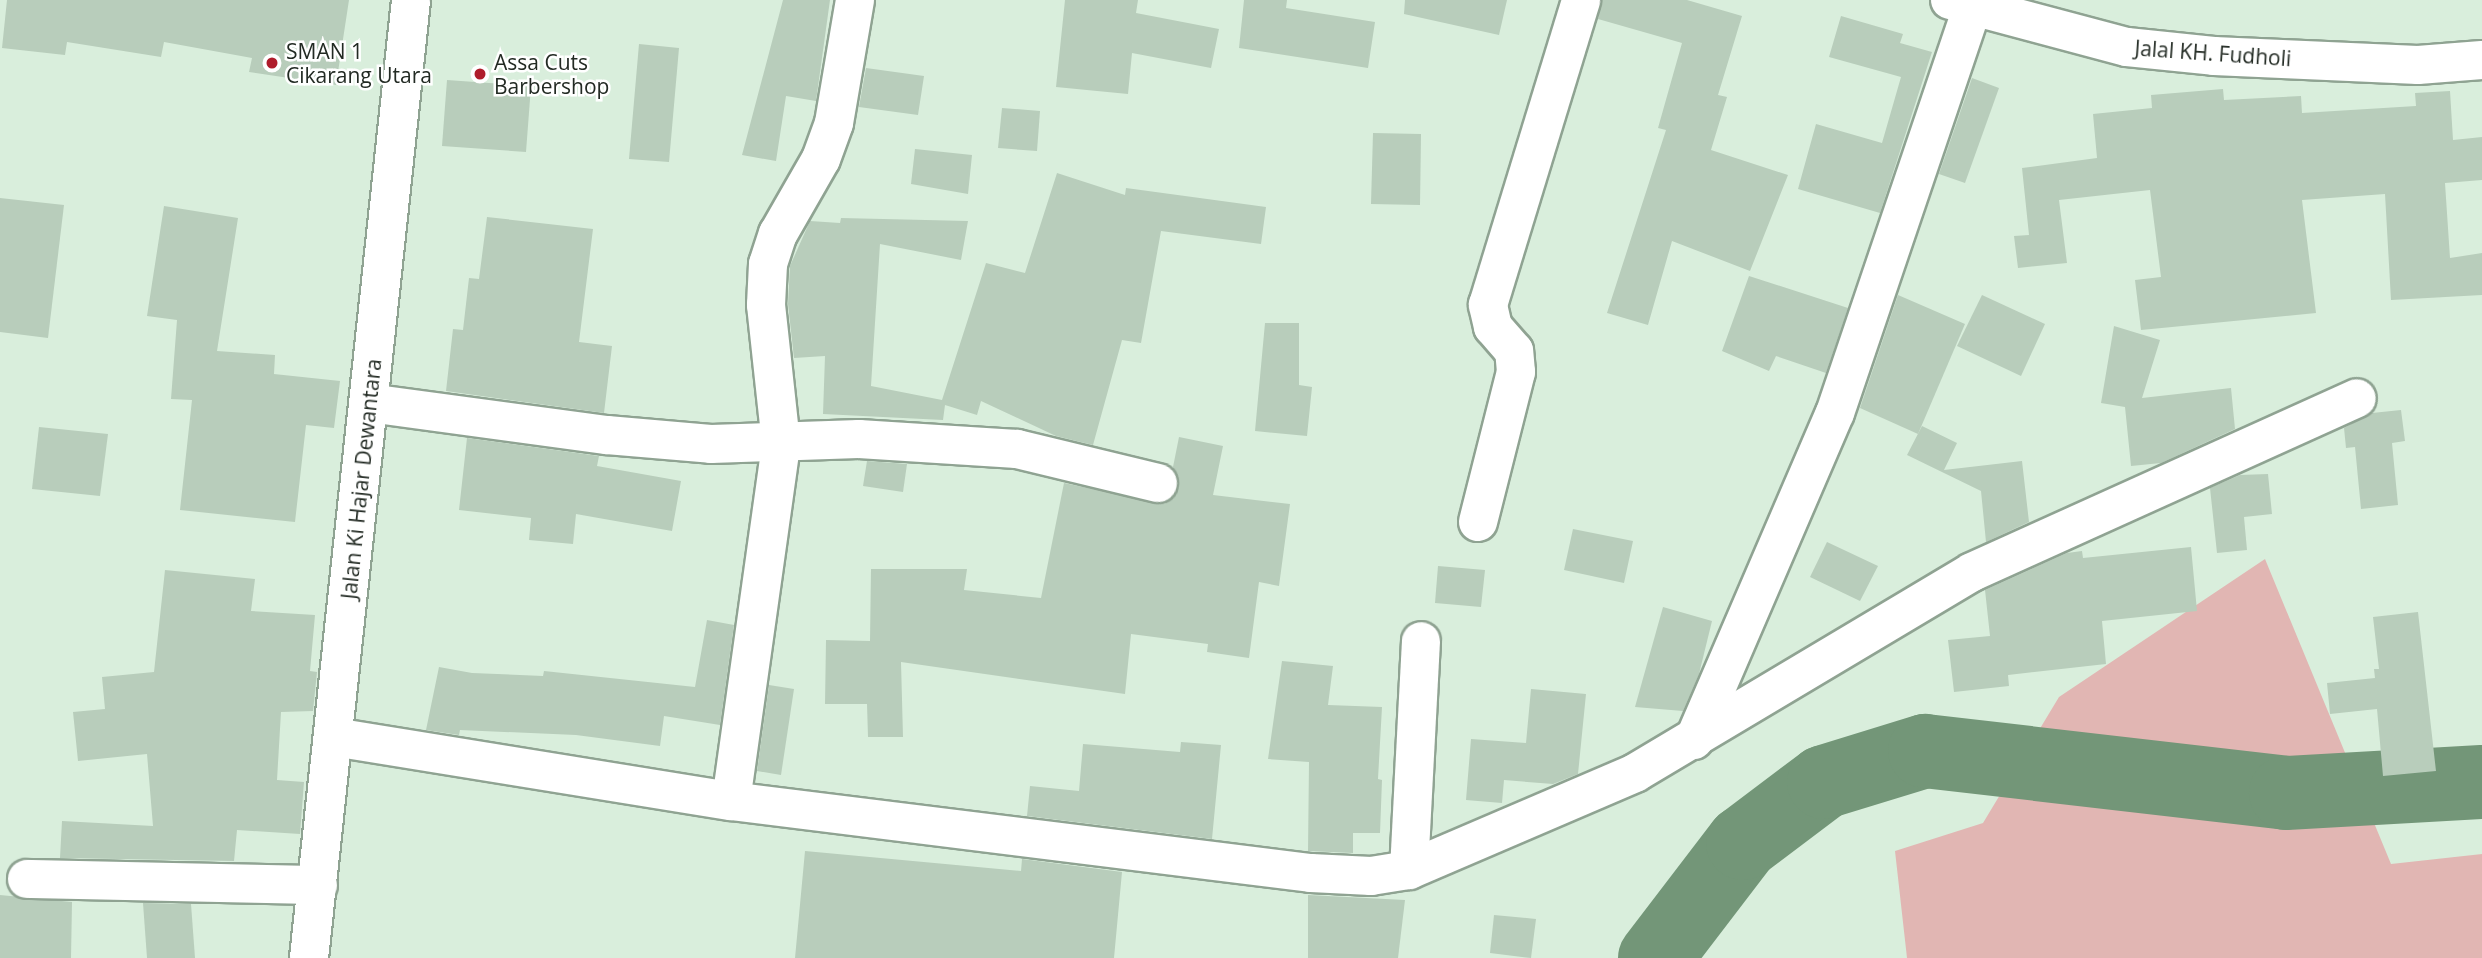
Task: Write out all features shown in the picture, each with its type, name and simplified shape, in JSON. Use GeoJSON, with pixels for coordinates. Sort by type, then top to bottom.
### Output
{"type":"FeatureCollection","features":[{"type":"Feature","properties":{"kind":"street","name":"Jalan Ki Hajar Dewantara"},"geometry":{"type":"LineString","coordinates":[[309,958],[411,0]]}},
{"type":"Feature","properties":{"kind":"street"},"geometry":{"type":"LineString","coordinates":[[731,801],[781,443],[766,305],[768,264],[778,234],[821,159],[834,123],[855,0]]}},
{"type":"Feature","properties":{"kind":"street"},"geometry":{"type":"LineString","coordinates":[[1478,522],[1516,372],[1514,351],[1493,327],[1489,305],[1581,0]]}},
{"type":"Feature","properties":{"kind":"street"},"geometry":{"type":"LineString","coordinates":[[1694,740],[1835,413],[1961,4]]}},
{"type":"Feature","properties":{"kind":"street","name":"Jalal KH. Fudholi"},"geometry":{"type":"LineString","coordinates":[[1961,4],[2127,47],[2214,57],[2418,65],[2482,60]]}},
{"type":"Feature","properties":{"kind":"street"},"geometry":{"type":"LineString","coordinates":[[334,737],[731,801],[1311,873],[1371,876],[1409,870],[1624,778],[1694,740],[1972,572],[2357,398]]}},
{"type":"Feature","properties":{"kind":"street"},"geometry":{"type":"LineString","coordinates":[[369,403],[607,435],[710,444],[859,439],[1017,449],[1158,483]]}},
{"type":"Feature","properties":{"kind":"street"},"geometry":{"type":"LineString","coordinates":[[1409,870],[1421,641]]}},
{"type":"Feature","properties":{"kind":"street"},"geometry":{"type":"LineString","coordinates":[[27,879],[318,885]]}},
{"type":"Feature","properties":{"kind":"shaded area"},"geometry":{"type":"Polygon","coordinates":[[[2265,559],[2391,864],[2482,854],[2482,958],[1907,958],[1895,851],[1983,823],[2059,697],[2265,559]]]}},
{"type":"Feature","properties":{"kind":"building","name":"SMAN 1 Cikarang Utara"},"geometry":{"type":"Polygon","coordinates":[[[7,0],[349,0],[336,85],[249,72],[252,58],[164,42],[161,57],[67,42],[65,55],[2,48],[7,0]]]}},
{"type":"Feature","properties":{"kind":"building"},"geometry":{"type":"Polygon","coordinates":[[[783,0],[830,0],[816,101],[786,96],[776,161],[742,155],[783,0]]]}},
{"type":"Feature","properties":{"kind":"building"},"geometry":{"type":"Polygon","coordinates":[[[1065,0],[1138,0],[1136,13],[1219,29],[1211,68],[1132,53],[1128,94],[1056,87],[1065,0]]]}},
{"type":"Feature","properties":{"kind":"building"},"geometry":{"type":"Polygon","coordinates":[[[1244,0],[1287,0],[1286,8],[1375,22],[1368,68],[1239,48],[1244,0]]]}},
{"type":"Feature","properties":{"kind":"building"},"geometry":{"type":"Polygon","coordinates":[[[1405,0],[1507,0],[1499,35],[1404,14],[1405,0]]]}},
{"type":"Feature","properties":{"kind":"building"},"geometry":{"type":"Polygon","coordinates":[[[1602,0],[1687,0],[1742,16],[1718,95],[1727,97],[1711,150],[1788,175],[1750,271],[1672,241],[1648,325],[1607,313],[1666,130],[1658,128],[1682,43],[1598,19],[1602,0]]]}},
{"type":"Feature","properties":{"kind":"building"},"geometry":{"type":"Polygon","coordinates":[[[1841,16],[1903,34],[1900,43],[1932,52],[1880,213],[1798,189],[1816,124],[1882,143],[1901,77],[1829,57],[1841,16]]]}},
{"type":"Feature","properties":{"kind":"building"},"geometry":{"type":"Polygon","coordinates":[[[639,44],[679,48],[669,162],[629,159],[639,44]]]}},
{"type":"Feature","properties":{"kind":"building"},"geometry":{"type":"Polygon","coordinates":[[[866,68],[924,76],[918,115],[859,107],[866,68]]]}},
{"type":"Feature","properties":{"kind":"building"},"geometry":{"type":"Polygon","coordinates":[[[1972,78],[1999,88],[1965,183],[1939,174],[1972,78]]]}},
{"type":"Feature","properties":{"kind":"building"},"geometry":{"type":"Polygon","coordinates":[[[447,80],[531,86],[526,152],[442,146],[447,80]]]}},
{"type":"Feature","properties":{"kind":"building"},"geometry":{"type":"Polygon","coordinates":[[[2223,89],[2224,100],[2301,96],[2302,113],[2416,106],[2415,93],[2450,91],[2453,140],[2482,137],[2482,180],[2445,183],[2450,258],[2482,253],[2482,295],[2391,300],[2385,194],[2302,200],[2316,313],[2141,330],[2135,280],[2161,277],[2150,190],[2059,200],[2067,263],[2018,268],[2014,236],[2029,235],[2022,168],[2097,158],[2093,114],[2152,108],[2151,95],[2223,89]]]}},
{"type":"Feature","properties":{"kind":"building"},"geometry":{"type":"Polygon","coordinates":[[[1002,108],[1040,111],[1037,151],[998,148],[1002,108]]]}},
{"type":"Feature","properties":{"kind":"building"},"geometry":{"type":"Polygon","coordinates":[[[1373,133],[1421,134],[1420,205],[1371,204],[1373,133]]]}},
{"type":"Feature","properties":{"kind":"building"},"geometry":{"type":"Polygon","coordinates":[[[915,149],[972,155],[968,194],[911,184],[915,149]]]}},
{"type":"Feature","properties":{"kind":"building"},"geometry":{"type":"Polygon","coordinates":[[[1057,173],[1125,195],[1126,188],[1266,207],[1261,244],[1161,231],[1141,343],[1122,340],[1093,445],[1056,436],[981,401],[977,415],[945,405],[943,420],[823,414],[825,356],[794,358],[788,304],[790,266],[810,221],[840,223],[841,218],[968,221],[961,260],[880,244],[871,386],[942,400],[986,263],[1025,273],[1057,173]]]}},
{"type":"Feature","properties":{"kind":"building"},"geometry":{"type":"Polygon","coordinates":[[[0,198],[64,205],[48,338],[0,332],[0,198]]]}},
{"type":"Feature","properties":{"kind":"building"},"geometry":{"type":"Polygon","coordinates":[[[164,206],[238,218],[217,351],[275,355],[274,374],[340,381],[334,428],[306,425],[295,522],[180,510],[192,400],[171,399],[177,320],[147,316],[164,206]]]}},
{"type":"Feature","properties":{"kind":"building"},"geometry":{"type":"Polygon","coordinates":[[[487,217],[593,229],[579,342],[612,346],[604,413],[446,391],[453,329],[463,330],[469,278],[479,279],[487,217]]]}},
{"type":"Feature","properties":{"kind":"building"},"geometry":{"type":"Polygon","coordinates":[[[1749,276],[1848,308],[1826,373],[1776,356],[1769,371],[1722,351],[1749,276]]]}},
{"type":"Feature","properties":{"kind":"building"},"geometry":{"type":"Polygon","coordinates":[[[1898,295],[1965,324],[1918,434],[1860,408],[1898,295]]]}},
{"type":"Feature","properties":{"kind":"building"},"geometry":{"type":"Polygon","coordinates":[[[1982,295],[2045,324],[2021,376],[1957,346],[1982,295]]]}},
{"type":"Feature","properties":{"kind":"building"},"geometry":{"type":"Polygon","coordinates":[[[1265,323],[1299,323],[1299,385],[1312,387],[1307,436],[1255,431],[1265,323]]]}},
{"type":"Feature","properties":{"kind":"building"},"geometry":{"type":"Polygon","coordinates":[[[2114,326],[2160,340],[2142,398],[2231,388],[2235,429],[2161,463],[2131,466],[2125,407],[2101,403],[2114,326]]]}},
{"type":"Feature","properties":{"kind":"building"},"geometry":{"type":"Polygon","coordinates":[[[2401,410],[2405,441],[2392,443],[2398,505],[2361,509],[2355,447],[2346,448],[2344,428],[2372,413],[2401,410]]]}},
{"type":"Feature","properties":{"kind":"building"},"geometry":{"type":"Polygon","coordinates":[[[1922,426],[1957,443],[1944,470],[2022,461],[2029,522],[1986,542],[1981,491],[1907,455],[1922,426]]]}},
{"type":"Feature","properties":{"kind":"building"},"geometry":{"type":"Polygon","coordinates":[[[39,427],[108,434],[100,496],[32,489],[39,427]]]}},
{"type":"Feature","properties":{"kind":"building"},"geometry":{"type":"Polygon","coordinates":[[[1179,437],[1223,446],[1213,495],[1290,504],[1279,586],[1259,582],[1249,658],[1207,652],[1208,644],[1131,634],[1125,694],[901,662],[903,737],[868,737],[867,704],[825,704],[826,640],[870,641],[871,569],[967,569],[964,590],[1041,598],[1064,483],[1165,504],[1179,487],[1173,467],[1179,437]]]}},
{"type":"Feature","properties":{"kind":"building"},"geometry":{"type":"Polygon","coordinates":[[[467,438],[599,456],[597,466],[681,481],[672,531],[576,514],[573,544],[529,540],[531,518],[459,510],[467,438]]]}},
{"type":"Feature","properties":{"kind":"building"},"geometry":{"type":"Polygon","coordinates":[[[867,461],[907,464],[903,492],[863,486],[867,461]]]}},
{"type":"Feature","properties":{"kind":"building"},"geometry":{"type":"Polygon","coordinates":[[[2268,474],[2272,514],[2244,517],[2247,550],[2217,553],[2210,488],[2240,475],[2268,474]]]}},
{"type":"Feature","properties":{"kind":"building"},"geometry":{"type":"Polygon","coordinates":[[[1573,529],[1633,541],[1624,583],[1564,570],[1573,529]]]}},
{"type":"Feature","properties":{"kind":"building"},"geometry":{"type":"Polygon","coordinates":[[[1827,542],[1878,566],[1860,601],[1810,577],[1827,542]]]}},
{"type":"Feature","properties":{"kind":"building"},"geometry":{"type":"Polygon","coordinates":[[[2191,547],[2197,611],[2102,621],[2106,664],[2008,675],[2009,686],[1954,692],[1948,640],[1990,636],[1985,590],[2067,553],[2082,551],[2083,558],[2191,547]]]}},
{"type":"Feature","properties":{"kind":"building"},"geometry":{"type":"Polygon","coordinates":[[[1438,566],[1485,570],[1481,607],[1435,603],[1438,566]]]}},
{"type":"Feature","properties":{"kind":"building"},"geometry":{"type":"Polygon","coordinates":[[[165,570],[255,579],[251,611],[315,615],[310,671],[317,672],[313,711],[281,712],[277,780],[304,782],[300,834],[237,830],[234,861],[60,858],[62,821],[153,826],[147,754],[78,761],[73,712],[105,709],[102,677],[154,672],[165,570]]]}},
{"type":"Feature","properties":{"kind":"building"},"geometry":{"type":"Polygon","coordinates":[[[1663,607],[1712,621],[1699,674],[1683,711],[1635,707],[1663,607]]]}},
{"type":"Feature","properties":{"kind":"building"},"geometry":{"type":"Polygon","coordinates":[[[2418,612],[2436,771],[2383,776],[2377,709],[2330,714],[2327,683],[2375,678],[2374,669],[2379,669],[2373,617],[2418,612]]]}},
{"type":"Feature","properties":{"kind":"building"},"geometry":{"type":"Polygon","coordinates":[[[707,620],[734,625],[720,725],[664,716],[660,746],[576,735],[460,730],[459,735],[426,730],[439,667],[472,673],[543,676],[544,671],[695,687],[707,620]]]}},
{"type":"Feature","properties":{"kind":"building"},"geometry":{"type":"Polygon","coordinates":[[[1282,661],[1333,666],[1328,705],[1382,707],[1378,779],[1382,780],[1380,833],[1353,833],[1353,853],[1308,851],[1309,762],[1268,759],[1282,661]]]}},
{"type":"Feature","properties":{"kind":"building"},"geometry":{"type":"Polygon","coordinates":[[[769,685],[794,689],[781,775],[757,771],[769,685]]]}},
{"type":"Feature","properties":{"kind":"building"},"geometry":{"type":"Polygon","coordinates":[[[1531,689],[1586,694],[1578,774],[1553,784],[1504,780],[1502,803],[1466,800],[1471,739],[1526,743],[1531,689]]]}},
{"type":"Feature","properties":{"kind":"building"},"geometry":{"type":"Polygon","coordinates":[[[1181,742],[1221,745],[1212,839],[1027,816],[1030,786],[1079,791],[1083,744],[1180,752],[1181,742]]]}},
{"type":"Feature","properties":{"kind":"building"},"geometry":{"type":"Polygon","coordinates":[[[805,851],[1021,871],[1022,859],[1122,872],[1114,958],[795,958],[805,851]]]}},
{"type":"Feature","properties":{"kind":"building"},"geometry":{"type":"Polygon","coordinates":[[[0,895],[72,902],[71,958],[0,958],[0,895]]]}},
{"type":"Feature","properties":{"kind":"building"},"geometry":{"type":"Polygon","coordinates":[[[1308,895],[1405,900],[1398,958],[1308,958],[1308,895]]]}},
{"type":"Feature","properties":{"kind":"building"},"geometry":{"type":"Polygon","coordinates":[[[143,903],[191,904],[195,958],[147,958],[143,903]]]}},
{"type":"Feature","properties":{"kind":"building"},"geometry":{"type":"Polygon","coordinates":[[[1494,915],[1536,919],[1531,958],[1490,953],[1494,915]]]}},
{"type":"Feature","properties":{"kind":"waterway"},"geometry":{"type":"LineString","coordinates":[[1655,958],[1743,843],[1824,782],[1925,751],[2286,793],[2482,782]]}},
{"type":"Feature","properties":{"kind":"place","name":"SMAN 1 Cikarang Utara"},"geometry":{"type":"Point","coordinates":[272,63]}},
{"type":"Feature","properties":{"kind":"place","name":"Assa Cuts Barbershop"},"geometry":{"type":"Point","coordinates":[480,74]}}]}
